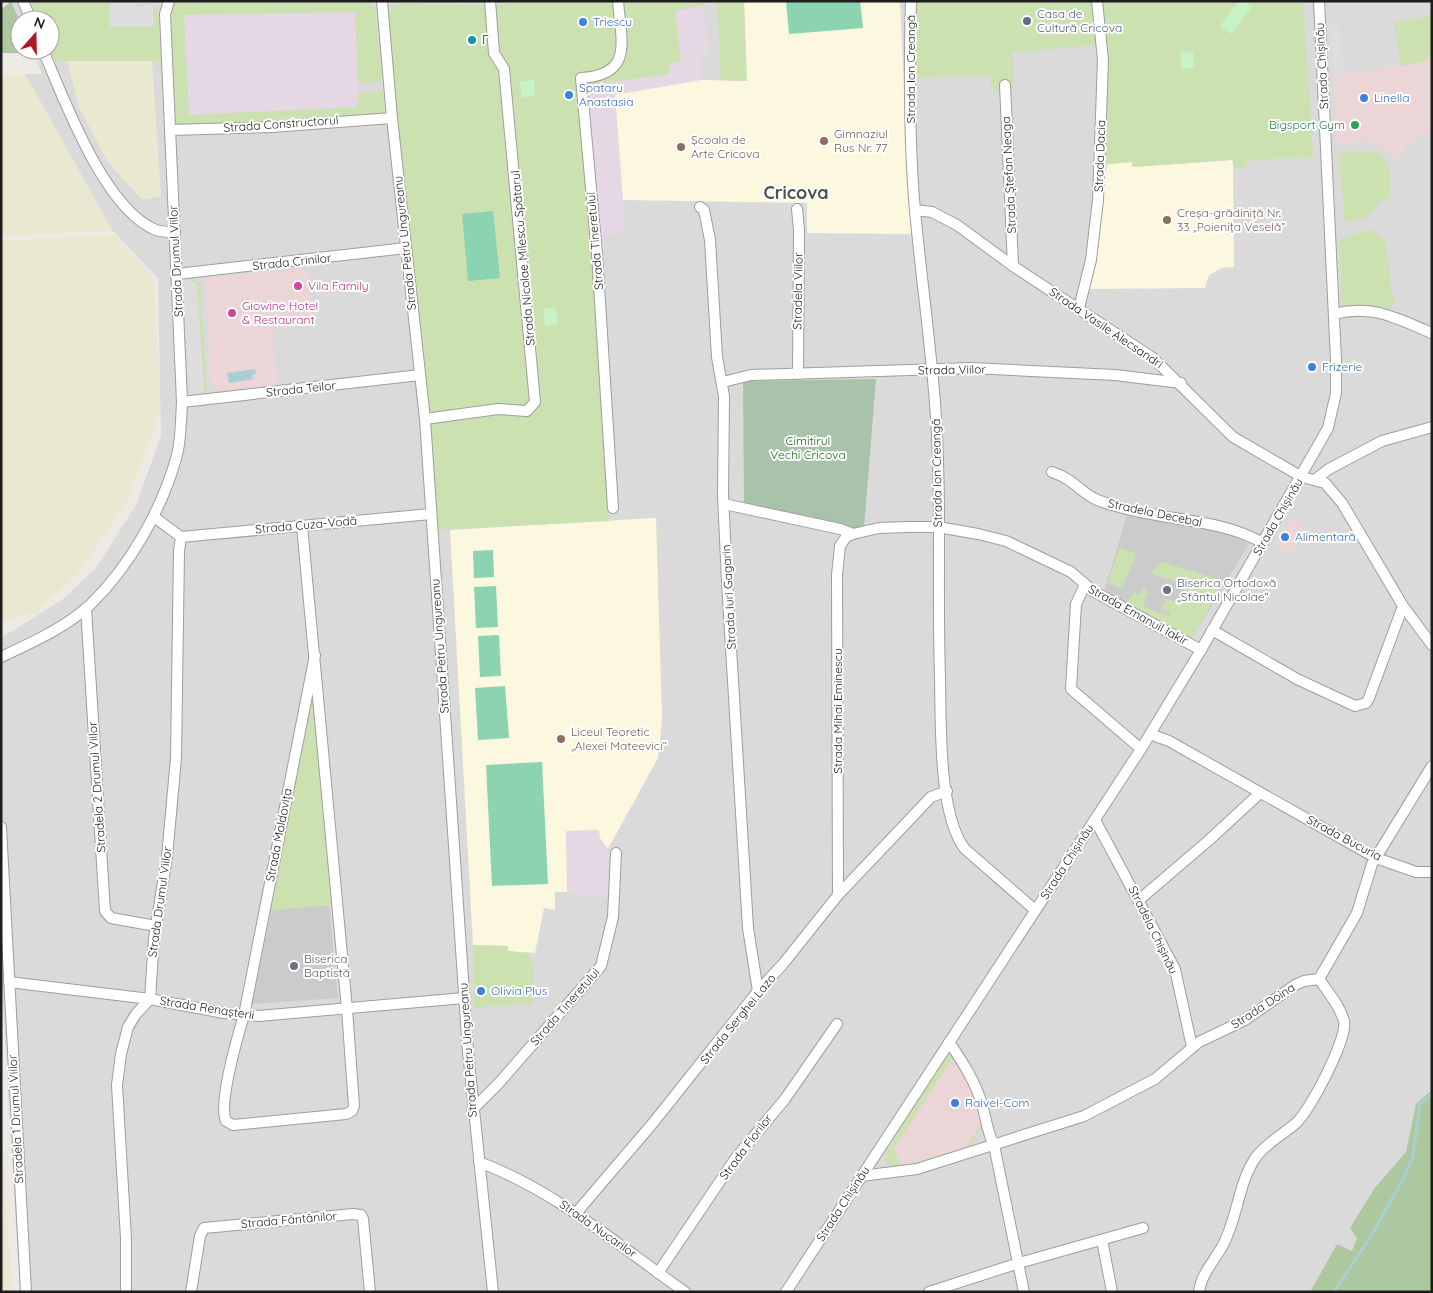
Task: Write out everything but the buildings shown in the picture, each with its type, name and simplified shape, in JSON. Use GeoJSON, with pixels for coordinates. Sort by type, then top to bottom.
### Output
{"type":"FeatureCollection","features":[{"type":"Feature","properties":{"kind":"street","name":"Strada Drumul Viilor"},"geometry":{"type":"LineString","coordinates":[[1,658],[50,633],[86,608],[132,554],[154,516],[177,454],[182,402],[165,14],[169,1]]}},
{"type":"Feature","properties":{"kind":"street","name":"Strada Petru Ungureanu"},"geometry":{"type":"LineString","coordinates":[[382,1],[392,118],[425,419],[472,1110],[493,1292]]}},
{"type":"Feature","properties":{"kind":"street","name":"Strada Nicolae Milescu Spătarul"},"geometry":{"type":"LineString","coordinates":[[425,419],[498,409],[527,411],[535,402],[504,68],[494,53],[490,1]]}},
{"type":"Feature","properties":{"kind":"street","name":"Strada Tineretului"},"geometry":{"type":"LineString","coordinates":[[613,508],[600,293],[581,78],[597,77],[609,73],[615,67],[620,57],[622,42],[618,1]]}},
{"type":"Feature","properties":{"kind":"street","name":"Strada Ion Creangă"},"geometry":{"type":"LineString","coordinates":[[911,1],[910,114],[915,210],[932,370],[937,438],[942,736],[949,812],[957,839],[965,849],[1035,910]]}},
{"type":"Feature","properties":{"kind":"street","name":"Strada Dacia"},"geometry":{"type":"LineString","coordinates":[[1079,308],[1091,260],[1098,200],[1103,60],[1097,1]]}},
{"type":"Feature","properties":{"kind":"street","name":"Strada Chișinău"},"geometry":{"type":"LineString","coordinates":[[786,1292],[1141,749],[1302,477],[1328,428],[1336,393],[1319,1]]}},
{"type":"Feature","properties":{"kind":"street"},"geometry":{"type":"LineString","coordinates":[[47,60],[82,140],[114,192],[133,215],[156,230],[175,232]]}},
{"type":"Feature","properties":{"kind":"street","name":"Strada Ștefan Neaga"},"geometry":{"type":"LineString","coordinates":[[1005,85],[1013,266]]}},
{"type":"Feature","properties":{"kind":"street","name":"Strada Constructorul"},"geometry":{"type":"LineString","coordinates":[[170,130],[272,127],[392,118]]}},
{"type":"Feature","properties":{"kind":"street","name":"Strada Iuri Gagarin"},"geometry":{"type":"LineString","coordinates":[[700,207],[704,210],[710,240],[716,356],[723,382],[724,504],[748,928],[758,991]]}},
{"type":"Feature","properties":{"kind":"street","name":"Stradela Viilor"},"geometry":{"type":"LineString","coordinates":[[797,209],[799,230],[798,374]]}},
{"type":"Feature","properties":{"kind":"street","name":"Strada Vasile Alecsandri"},"geometry":{"type":"LineString","coordinates":[[915,210],[932,212],[956,225],[1013,266],[1152,358],[1181,383],[1233,438],[1302,477],[1316,479]]}},
{"type":"Feature","properties":{"kind":"street","name":"Strada Crinilor"},"geometry":{"type":"LineString","coordinates":[[177,274],[406,248]]}},
{"type":"Feature","properties":{"kind":"street"},"geometry":{"type":"LineString","coordinates":[[1334,314],[1365,311],[1390,314],[1432,333]]}},
{"type":"Feature","properties":{"kind":"street","name":"Strada Viilor"},"geometry":{"type":"LineString","coordinates":[[723,382],[752,375],[972,368],[1115,375],[1181,383]]}},
{"type":"Feature","properties":{"kind":"street","name":"Strada Teilor"},"geometry":{"type":"LineString","coordinates":[[182,402],[420,375]]}},
{"type":"Feature","properties":{"kind":"street"},"geometry":{"type":"LineString","coordinates":[[1432,427],[1382,441],[1329,469],[1316,479],[1332,490],[1342,503],[1403,606],[1432,645]]}},
{"type":"Feature","properties":{"kind":"street","name":"Stradela Decebal"},"geometry":{"type":"LineString","coordinates":[[1052,472],[1072,481],[1102,502],[1121,508],[1225,527],[1263,543]]}},
{"type":"Feature","properties":{"kind":"street"},"geometry":{"type":"LineString","coordinates":[[724,504],[840,529],[853,534]]}},
{"type":"Feature","properties":{"kind":"street","name":"Strada Cuza-Vodă"},"geometry":{"type":"LineString","coordinates":[[181,537],[431,514]]}},
{"type":"Feature","properties":{"kind":"street"},"geometry":{"type":"LineString","coordinates":[[154,516],[181,537]]}},
{"type":"Feature","properties":{"kind":"street","name":"Strada Moldovița"},"geometry":{"type":"LineString","coordinates":[[302,526],[348,1009],[354,1102],[352,1112],[346,1114],[233,1124],[225,1118],[226,1096],[244,1015],[314,655]]}},
{"type":"Feature","properties":{"kind":"street","name":"Strada Emanuil Iakir"},"geometry":{"type":"LineString","coordinates":[[853,534],[879,528],[938,527],[1006,541],[1071,572],[1085,585],[1201,650]]}},
{"type":"Feature","properties":{"kind":"street","name":"Strada Mihai Eminescu"},"geometry":{"type":"LineString","coordinates":[[838,895],[838,575],[840,546],[846,537],[853,534]]}},
{"type":"Feature","properties":{"kind":"street","name":"Strada Drumul Viilor"},"geometry":{"type":"LineString","coordinates":[[150,999],[156,926],[167,857],[176,758],[179,551],[181,537]]}},
{"type":"Feature","properties":{"kind":"street"},"geometry":{"type":"LineString","coordinates":[[1085,585],[1076,604],[1071,689],[1141,749]]}},
{"type":"Feature","properties":{"kind":"street"},"geometry":{"type":"LineString","coordinates":[[1212,630],[1297,679],[1349,705],[1360,706],[1369,698],[1403,606]]}},
{"type":"Feature","properties":{"kind":"street","name":"Stradela 2 Drumul Viilor"},"geometry":{"type":"LineString","coordinates":[[86,608],[105,910],[111,918],[156,926]]}},
{"type":"Feature","properties":{"kind":"street","name":"Strada Bucuria"},"geometry":{"type":"LineString","coordinates":[[1150,734],[1169,741],[1376,858],[1416,872],[1432,872]]}},
{"type":"Feature","properties":{"kind":"street"},"geometry":{"type":"LineString","coordinates":[[1199,1292],[1202,1278],[1224,1245],[1251,1165],[1261,1151],[1275,1137],[1302,1116],[1321,1085],[1340,1042],[1344,1023],[1334,999],[1319,979],[1357,912],[1376,858],[1432,766]]}},
{"type":"Feature","properties":{"kind":"street","name":"Strada Serghei Lazo"},"geometry":{"type":"LineString","coordinates":[[577,1212],[653,1123],[758,991],[783,964],[838,895],[931,797],[947,791]]}},
{"type":"Feature","properties":{"kind":"street"},"geometry":{"type":"LineString","coordinates":[[1139,900],[1208,841],[1260,793]]}},
{"type":"Feature","properties":{"kind":"street","name":"Stradela Chişinău"},"geometry":{"type":"LineString","coordinates":[[1095,820],[1175,969],[1192,1047]]}},
{"type":"Feature","properties":{"kind":"street","name":"Stradela 1 Drumul Viilor"},"geometry":{"type":"LineString","coordinates":[[1,827],[26,1292]]}},
{"type":"Feature","properties":{"kind":"street","name":"Strada Tineretului"},"geometry":{"type":"LineString","coordinates":[[472,1110],[499,1083],[601,966],[613,917],[616,853]]}},
{"type":"Feature","properties":{"kind":"street","name":"Strada Doina"},"geometry":{"type":"LineString","coordinates":[[861,1176],[917,1169],[1084,1116],[1155,1080],[1192,1047],[1244,1020],[1294,985],[1304,981],[1319,979]]}},
{"type":"Feature","properties":{"kind":"street","name":"Strada Renașterii"},"geometry":{"type":"LineString","coordinates":[[9,982],[150,999],[259,1016],[464,998]]}},
{"type":"Feature","properties":{"kind":"street"},"geometry":{"type":"LineString","coordinates":[[126,1292],[126,1240],[118,1076],[128,1027],[136,1014],[150,999]]}},
{"type":"Feature","properties":{"kind":"street","name":"Strada Florilor"},"geometry":{"type":"LineString","coordinates":[[658,1273],[735,1159],[785,1099],[837,1024]]}},
{"type":"Feature","properties":{"kind":"street"},"geometry":{"type":"LineString","coordinates":[[949,1042],[966,1067],[982,1103],[987,1129],[994,1145],[1024,1292]]}},
{"type":"Feature","properties":{"kind":"street","name":"Strada Nucarilor"},"geometry":{"type":"LineString","coordinates":[[479,1162],[532,1186],[577,1212],[685,1292]]}},
{"type":"Feature","properties":{"kind":"street","name":"Strada Fântânilor"},"geometry":{"type":"LineString","coordinates":[[192,1292],[200,1236],[204,1228],[354,1214],[361,1215],[364,1218],[370,1292]]}},
{"type":"Feature","properties":{"kind":"street"},"geometry":{"type":"LineString","coordinates":[[929,1292],[1019,1263],[1144,1228]]}},
{"type":"Feature","properties":{"kind":"street"},"geometry":{"type":"LineString","coordinates":[[1102,1240],[1112,1292]]}},
{"type":"Feature","properties":{"kind":"shaded area"},"geometry":{"type":"Polygon","coordinates":[[[11,1],[1432,1],[1432,1225],[1357,1238],[1352,1251],[1337,1244],[1310,1292],[20,1292],[1,973],[1,638],[62,600],[96,568],[136,505],[161,436],[158,278],[112,230],[25,74],[42,74],[36,60],[60,60],[60,10],[15,10],[11,1]]]}},
{"type":"Feature","properties":{"kind":"shaded area"},"geometry":{"type":"Polygon","coordinates":[[[110,1],[137,1],[137,7],[153,4],[154,27],[110,27],[110,1]]]}},
{"type":"Feature","properties":{"kind":"shaded area","name":"Gimnaziul Rus Nr. 77"},"geometry":{"type":"Polygon","coordinates":[[[744,1],[900,1],[911,234],[807,233],[807,203],[623,200],[615,95],[701,80],[746,81],[744,1]]]}},
{"type":"Feature","properties":{"kind":"shaded area"},"geometry":{"type":"Polygon","coordinates":[[[704,5],[708,54],[699,56],[701,80],[615,96],[625,233],[598,236],[587,84],[670,74],[668,63],[681,61],[675,11],[704,5]]]}},
{"type":"Feature","properties":{"kind":"shaded area"},"geometry":{"type":"Polygon","coordinates":[[[356,12],[359,107],[188,115],[184,15],[356,12]]]}},
{"type":"Feature","properties":{"kind":"shaded area"},"geometry":{"type":"Polygon","coordinates":[[[1338,25],[1346,74],[1334,76],[1329,26],[1338,25]]]}},
{"type":"Feature","properties":{"kind":"shaded area"},"geometry":{"type":"Polygon","coordinates":[[[1432,56],[1432,130],[1406,145],[1401,160],[1381,147],[1370,144],[1369,139],[1338,143],[1334,76],[1421,62],[1432,56]]]}},
{"type":"Feature","properties":{"kind":"shaded area","name":"Creșa-grădiniță Nr. 33 „Poienița Veselă”"},"geometry":{"type":"Polygon","coordinates":[[[1233,160],[1234,267],[1222,268],[1209,275],[1205,288],[1087,289],[1095,266],[1105,174],[1108,164],[1132,162],[1133,167],[1233,160]]]}},
{"type":"Feature","properties":{"kind":"shaded area","name":"Giowine Hotel & Restaurant"},"geometry":{"type":"Polygon","coordinates":[[[308,268],[314,323],[272,328],[278,387],[221,394],[215,391],[211,387],[205,278],[308,268]]]}},
{"type":"Feature","properties":{"kind":"shaded area"},"geometry":{"type":"Polygon","coordinates":[[[190,280],[197,285],[204,390],[200,393],[189,392],[183,281],[190,280]]]}},
{"type":"Feature","properties":{"kind":"shaded area","name":"Biserica Ortodoxă „Sfântul Nicolae”"},"geometry":{"type":"Polygon","coordinates":[[[1127,515],[1221,531],[1249,544],[1192,638],[1104,592],[1127,515]]]}},
{"type":"Feature","properties":{"kind":"shaded area","name":"Liceul Teoretic „Alexei Mateevici“"},"geometry":{"type":"Polygon","coordinates":[[[656,518],[662,719],[658,758],[608,849],[600,838],[599,830],[566,831],[567,892],[555,892],[555,910],[544,908],[535,953],[508,951],[507,946],[473,945],[450,530],[656,518]]]}},
{"type":"Feature","properties":{"kind":"shaded area"},"geometry":{"type":"Polygon","coordinates":[[[1292,518],[1305,528],[1289,555],[1275,547],[1292,518]]]}},
{"type":"Feature","properties":{"kind":"shaded area"},"geometry":{"type":"Polygon","coordinates":[[[600,830],[600,838],[608,849],[608,897],[575,897],[575,892],[567,892],[566,831],[600,830]]]}},
{"type":"Feature","properties":{"kind":"shaded area","name":"Biserica Baptistă"},"geometry":{"type":"Polygon","coordinates":[[[329,905],[338,998],[252,1004],[271,910],[329,905]]]}},
{"type":"Feature","properties":{"kind":"shaded area","name":"Raivel-Com"},"geometry":{"type":"Polygon","coordinates":[[[950,1062],[963,1071],[976,1099],[980,1126],[966,1148],[902,1166],[893,1150],[950,1062]]]}},
{"type":"Feature","properties":{"kind":"green space"},"geometry":{"type":"Polygon","coordinates":[[[11,1],[15,10],[10,10],[10,53],[1,53],[1,10],[11,1]]]}},
{"type":"Feature","properties":{"kind":"green space"},"geometry":{"type":"Polygon","coordinates":[[[32,1],[110,1],[110,27],[154,27],[153,4],[155,4],[158,13],[161,61],[55,61],[60,60],[60,10],[33,10],[32,1]]]}},
{"type":"Feature","properties":{"kind":"green space"},"geometry":{"type":"Polygon","coordinates":[[[174,1],[368,1],[375,9],[383,77],[376,82],[358,84],[355,12],[184,15],[189,115],[358,107],[358,93],[383,91],[385,113],[176,126],[169,12],[174,1]]]}},
{"type":"Feature","properties":{"kind":"green space"},"geometry":{"type":"Polygon","coordinates":[[[529,1],[704,1],[704,5],[675,11],[681,61],[668,63],[670,74],[587,85],[598,236],[592,249],[609,521],[432,530],[387,18],[392,7],[401,3],[483,6],[529,1]]]}},
{"type":"Feature","properties":{"kind":"green space"},"geometry":{"type":"Polygon","coordinates":[[[717,1],[744,1],[747,81],[721,80],[717,1]]]}},
{"type":"Feature","properties":{"kind":"green space"},"geometry":{"type":"Polygon","coordinates":[[[786,1],[860,1],[863,28],[789,34],[786,1]]]}},
{"type":"Feature","properties":{"kind":"green space"},"geometry":{"type":"Polygon","coordinates":[[[918,1],[1092,1],[1097,45],[1012,53],[1014,88],[1000,91],[991,88],[990,76],[915,78],[918,1]]]}},
{"type":"Feature","properties":{"kind":"green space"},"geometry":{"type":"Polygon","coordinates":[[[1101,1],[1303,1],[1313,160],[1299,157],[1248,161],[1244,170],[1234,167],[1232,160],[1132,167],[1132,162],[1108,164],[1105,153],[1101,1]]]}},
{"type":"Feature","properties":{"kind":"green space"},"geometry":{"type":"Polygon","coordinates":[[[1239,1],[1245,1],[1252,7],[1231,34],[1220,26],[1239,1]]]}},
{"type":"Feature","properties":{"kind":"green space"},"geometry":{"type":"Polygon","coordinates":[[[1432,16],[1432,56],[1421,62],[1401,66],[1394,22],[1432,16]]]}},
{"type":"Feature","properties":{"kind":"green space"},"geometry":{"type":"Polygon","coordinates":[[[1193,51],[1194,68],[1182,69],[1180,52],[1193,51]]]}},
{"type":"Feature","properties":{"kind":"green space"},"geometry":{"type":"Polygon","coordinates":[[[67,61],[152,61],[161,196],[142,200],[107,161],[79,107],[67,61]]]}},
{"type":"Feature","properties":{"kind":"green space"},"geometry":{"type":"Polygon","coordinates":[[[25,74],[112,230],[1,237],[1,75],[25,74]]]}},
{"type":"Feature","properties":{"kind":"green space"},"geometry":{"type":"Polygon","coordinates":[[[534,80],[535,96],[521,97],[520,81],[534,80]]]}},
{"type":"Feature","properties":{"kind":"green space"},"geometry":{"type":"Polygon","coordinates":[[[1378,152],[1383,157],[1388,168],[1389,200],[1377,202],[1377,208],[1364,219],[1345,223],[1339,153],[1378,152]]]}},
{"type":"Feature","properties":{"kind":"green space"},"geometry":{"type":"Polygon","coordinates":[[[493,211],[500,278],[468,281],[462,214],[493,211]]]}},
{"type":"Feature","properties":{"kind":"green space"},"geometry":{"type":"Polygon","coordinates":[[[1370,229],[1385,239],[1391,291],[1395,302],[1390,308],[1347,308],[1341,305],[1340,239],[1370,229]]]}},
{"type":"Feature","properties":{"kind":"green space"},"geometry":{"type":"Polygon","coordinates":[[[114,234],[154,279],[160,412],[128,499],[81,570],[37,612],[1,622],[1,241],[114,234]]]}},
{"type":"Feature","properties":{"kind":"green space"},"geometry":{"type":"Polygon","coordinates":[[[192,278],[200,284],[207,391],[199,397],[204,389],[197,285],[190,280],[192,278]]]}},
{"type":"Feature","properties":{"kind":"green space"},"geometry":{"type":"Polygon","coordinates":[[[556,307],[558,324],[545,326],[543,309],[556,307]]]}},
{"type":"Feature","properties":{"kind":"green space","name":"Cimitirul Vechi Cricova"},"geometry":{"type":"Polygon","coordinates":[[[876,379],[864,528],[854,530],[746,505],[744,501],[743,381],[876,379]]]}},
{"type":"Feature","properties":{"kind":"green space"},"geometry":{"type":"Polygon","coordinates":[[[1119,548],[1137,553],[1122,588],[1108,583],[1119,548]]]}},
{"type":"Feature","properties":{"kind":"green space"},"geometry":{"type":"Polygon","coordinates":[[[493,550],[494,577],[474,578],[473,551],[493,550]]]}},
{"type":"Feature","properties":{"kind":"green space"},"geometry":{"type":"Polygon","coordinates":[[[1162,562],[1224,581],[1192,638],[1125,603],[1135,592],[1138,596],[1143,592],[1141,589],[1146,588],[1148,593],[1143,607],[1169,616],[1170,612],[1162,609],[1166,599],[1177,603],[1181,593],[1188,595],[1189,591],[1182,589],[1184,584],[1150,574],[1162,562]]]}},
{"type":"Feature","properties":{"kind":"green space"},"geometry":{"type":"Polygon","coordinates":[[[496,586],[498,627],[476,628],[474,587],[496,586]]]}},
{"type":"Feature","properties":{"kind":"green space"},"geometry":{"type":"Polygon","coordinates":[[[499,635],[501,676],[480,677],[478,636],[499,635]]]}},
{"type":"Feature","properties":{"kind":"green space"},"geometry":{"type":"Polygon","coordinates":[[[505,686],[509,738],[478,740],[475,688],[505,686]]]}},
{"type":"Feature","properties":{"kind":"green space"},"geometry":{"type":"Polygon","coordinates":[[[313,690],[334,905],[271,910],[310,691],[313,690]]]}},
{"type":"Feature","properties":{"kind":"green space"},"geometry":{"type":"Polygon","coordinates":[[[542,762],[548,884],[492,886],[486,765],[542,762]]]}},
{"type":"Feature","properties":{"kind":"green space"},"geometry":{"type":"Polygon","coordinates":[[[473,945],[508,946],[508,951],[528,953],[533,966],[533,1004],[474,1008],[473,945]]]}},
{"type":"Feature","properties":{"kind":"green space"},"geometry":{"type":"Polygon","coordinates":[[[951,1054],[953,1056],[952,1064],[949,1063],[893,1150],[902,1166],[966,1148],[980,1126],[982,1126],[968,1152],[901,1169],[887,1163],[885,1153],[946,1057],[951,1054]]]}},
{"type":"Feature","properties":{"kind":"green space"},"geometry":{"type":"Polygon","coordinates":[[[1432,1090],[1432,1292],[1310,1292],[1337,1244],[1352,1251],[1357,1238],[1350,1228],[1374,1189],[1406,1152],[1416,1104],[1432,1090]]]}},
{"type":"Feature","properties":{"kind":"green space"},"geometry":{"type":"Polygon","coordinates":[[[1,1121],[12,1292],[1,1292],[1,1121]]]}},
{"type":"Feature","properties":{"kind":"water"},"geometry":{"type":"Polygon","coordinates":[[[255,369],[256,374],[252,375],[253,379],[229,383],[227,373],[255,369]]]}},
{"type":"Feature","properties":{"kind":"waterway"},"geometry":{"type":"LineString","coordinates":[[1334,1292],[1371,1236],[1402,1181],[1413,1157],[1420,1104],[1432,1094]]}},
{"type":"Feature","properties":{"kind":"place","name":"Casa de Cultură Cricova"},"geometry":{"type":"Point","coordinates":[1027,21]}},
{"type":"Feature","properties":{"kind":"place","name":"Triescu"},"geometry":{"type":"Point","coordinates":[583,22]}},
{"type":"Feature","properties":{"kind":"place","name":"Г"},"geometry":{"type":"Point","coordinates":[472,40]}},
{"type":"Feature","properties":{"kind":"place","name":"Spataru Anastasia"},"geometry":{"type":"Point","coordinates":[569,95]}},
{"type":"Feature","properties":{"kind":"place","name":"Linella"},"geometry":{"type":"Point","coordinates":[1364,98]}},
{"type":"Feature","properties":{"kind":"place","name":"Bigsport Gym"},"geometry":{"type":"Point","coordinates":[1355,125]}},
{"type":"Feature","properties":{"kind":"place","name":"Gimnaziul Rus Nr. 77"},"geometry":{"type":"Point","coordinates":[824,141]}},
{"type":"Feature","properties":{"kind":"place","name":"Școala de Arte Cricova"},"geometry":{"type":"Point","coordinates":[681,147]}},
{"type":"Feature","properties":{"kind":"place","name":"Creșa-grădiniță Nr. 33 „Poienița Veselă”"},"geometry":{"type":"Point","coordinates":[1167,220]}},
{"type":"Feature","properties":{"kind":"place","name":"Vila Family"},"geometry":{"type":"Point","coordinates":[298,286]}},
{"type":"Feature","properties":{"kind":"place","name":"Giowine Hotel & Restaurant"},"geometry":{"type":"Point","coordinates":[232,313]}},
{"type":"Feature","properties":{"kind":"place","name":"Frizerie"},"geometry":{"type":"Point","coordinates":[1312,367]}},
{"type":"Feature","properties":{"kind":"place","name":"Alimentară"},"geometry":{"type":"Point","coordinates":[1285,537]}},
{"type":"Feature","properties":{"kind":"place","name":"Biserica Ortodoxă „Sfântul Nicolae”"},"geometry":{"type":"Point","coordinates":[1167,590]}},
{"type":"Feature","properties":{"kind":"place","name":"Liceul Teoretic „Alexei Mateevici“"},"geometry":{"type":"Point","coordinates":[561,739]}},
{"type":"Feature","properties":{"kind":"place","name":"Biserica Baptistă"},"geometry":{"type":"Point","coordinates":[294,966]}},
{"type":"Feature","properties":{"kind":"place","name":"Olivia Plus"},"geometry":{"type":"Point","coordinates":[481,991]}},
{"type":"Feature","properties":{"kind":"place","name":"Raivel-Com"},"geometry":{"type":"Point","coordinates":[955,1103]}},
{"type":"Feature","properties":{"kind":"district","name":"Cricova"},"geometry":{"type":"Point","coordinates":[796,193]}}]}
